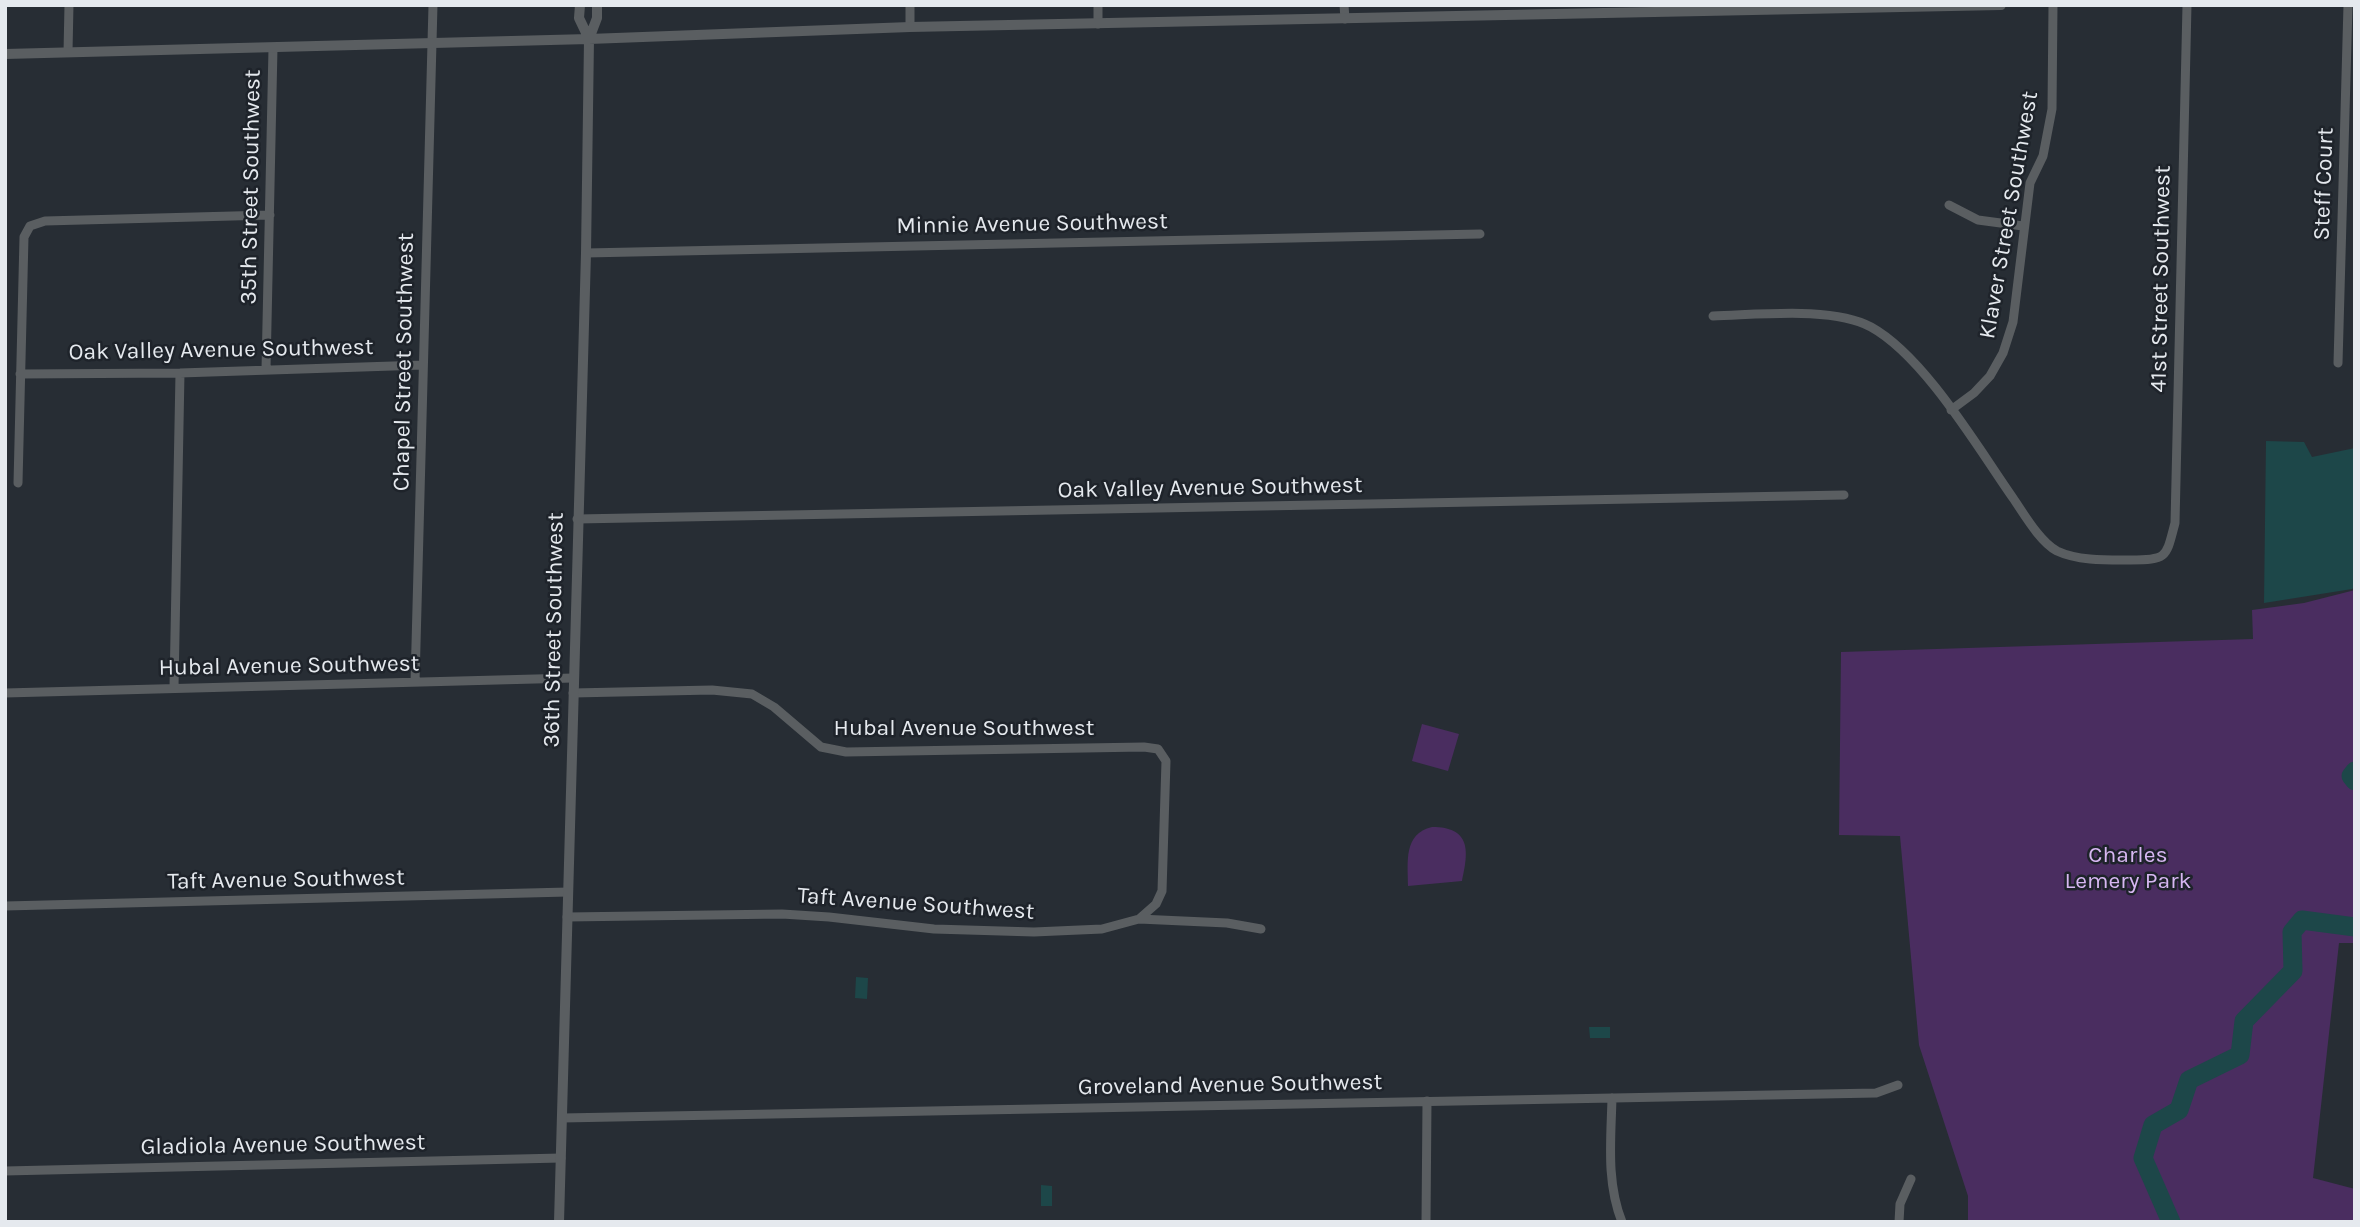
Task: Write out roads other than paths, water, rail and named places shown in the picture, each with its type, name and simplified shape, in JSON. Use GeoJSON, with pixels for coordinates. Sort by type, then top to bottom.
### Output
{"type":"FeatureCollection","features":[{"type":"Feature","properties":{"kind":"street"},"geometry":{"type":"LineString","coordinates":[[68,52],[69,5]]}},
{"type":"Feature","properties":{"kind":"street","name":"Chapel Street Southwest"},"geometry":{"type":"LineString","coordinates":[[415,682],[433,5]]}},
{"type":"Feature","properties":{"kind":"street","name":"36th Street Southwest"},"geometry":{"type":"LineString","coordinates":[[580,5],[579,18],[589,39]]}},
{"type":"Feature","properties":{"kind":"street","name":"36th Street Southwest"},"geometry":{"type":"LineString","coordinates":[[559,1222],[586,253],[589,39],[597,18],[597,5]]}},
{"type":"Feature","properties":{"kind":"street"},"geometry":{"type":"LineString","coordinates":[[910,5],[910,27]]}},
{"type":"Feature","properties":{"kind":"street"},"geometry":{"type":"LineString","coordinates":[[1098,5],[1098,24]]}},
{"type":"Feature","properties":{"kind":"street"},"geometry":{"type":"LineString","coordinates":[[1344,5],[1345,19]]}},
{"type":"Feature","properties":{"kind":"street"},"geometry":{"type":"LineString","coordinates":[[5,54],[589,39],[910,27],[1345,19],[1708,8],[2001,5]]}},
{"type":"Feature","properties":{"kind":"street","name":"Klaver Street Southwest"},"geometry":{"type":"LineString","coordinates":[[1951,410],[1974,393],[1990,376],[2003,353],[2013,322],[2030,183],[2043,156],[2052,110],[2053,5]]}},
{"type":"Feature","properties":{"kind":"street","name":"41st Street Southwest"},"geometry":{"type":"LineString","coordinates":[[1951,410],[2036,531],[2057,551],[2098,561],[2156,560],[2167,552],[2175,523],[2187,5]]}},
{"type":"Feature","properties":{"kind":"street","name":"Steff Court"},"geometry":{"type":"LineString","coordinates":[[2338,363],[2348,5]]}},
{"type":"Feature","properties":{"kind":"street","name":"35th Street Southwest"},"geometry":{"type":"LineString","coordinates":[[266,369],[273,48]]}},
{"type":"Feature","properties":{"kind":"street"},"geometry":{"type":"LineString","coordinates":[[1949,205],[1978,220],[2023,226]]}},
{"type":"Feature","properties":{"kind":"street"},"geometry":{"type":"LineString","coordinates":[[18,483],[24,237],[30,226],[45,221],[270,215]]}},
{"type":"Feature","properties":{"kind":"street","name":"Minnie Avenue Southwest"},"geometry":{"type":"LineString","coordinates":[[586,253],[1480,234]]}},
{"type":"Feature","properties":{"kind":"street"},"geometry":{"type":"LineString","coordinates":[[1713,316],[1824,314],[1870,326],[1889,338],[1910,357],[1951,410]]}},
{"type":"Feature","properties":{"kind":"street","name":"Oak Valley Avenue Southwest"},"geometry":{"type":"LineString","coordinates":[[20,374],[180,373],[424,365]]}},
{"type":"Feature","properties":{"kind":"street"},"geometry":{"type":"LineString","coordinates":[[174,687],[180,373]]}},
{"type":"Feature","properties":{"kind":"street","name":"Oak Valley Avenue Southwest"},"geometry":{"type":"LineString","coordinates":[[578,519],[1844,495]]}},
{"type":"Feature","properties":{"kind":"street","name":"Hubal Avenue Southwest"},"geometry":{"type":"LineString","coordinates":[[5,693],[573,678]]}},
{"type":"Feature","properties":{"kind":"street","name":"Hubal Avenue Southwest"},"geometry":{"type":"LineString","coordinates":[[573,693],[712,690],[751,694],[774,707],[821,747],[846,752],[1144,747],[1158,749],[1166,761],[1162,891],[1156,904],[1139,919]]}},
{"type":"Feature","properties":{"kind":"street","name":"Taft Avenue Southwest"},"geometry":{"type":"LineString","coordinates":[[5,906],[568,892]]}},
{"type":"Feature","properties":{"kind":"street","name":"Taft Avenue Southwest"},"geometry":{"type":"LineString","coordinates":[[567,917],[782,914],[934,929],[1034,932],[1102,929],[1139,919],[1227,923],[1261,929]]}},
{"type":"Feature","properties":{"kind":"street","name":"Groveland Avenue Southwest"},"geometry":{"type":"LineString","coordinates":[[562,1118],[1876,1093],[1898,1085]]}},
{"type":"Feature","properties":{"kind":"street"},"geometry":{"type":"LineString","coordinates":[[1612,1098],[1611,1175],[1613,1194],[1622,1222]]}},
{"type":"Feature","properties":{"kind":"street"},"geometry":{"type":"LineString","coordinates":[[1426,1222],[1427,1101]]}},
{"type":"Feature","properties":{"kind":"street","name":"Gladiola Avenue Southwest"},"geometry":{"type":"LineString","coordinates":[[5,1171],[561,1158]]}},
{"type":"Feature","properties":{"kind":"street"},"geometry":{"type":"LineString","coordinates":[[1899,1222],[1900,1204],[1911,1179]]}},
{"type":"Feature","properties":{"kind":"waterway"},"geometry":{"type":"LineString","coordinates":[[2355,771],[2351,776],[2355,781]]}},
{"type":"Feature","properties":{"kind":"waterway"},"geometry":{"type":"LineString","coordinates":[[2171,1222],[2143,1158],[2153,1125],[2179,1110],[2189,1080],[2240,1055],[2244,1021],[2293,971],[2292,932],[2302,920],[2355,927]]}},
{"type":"Feature","properties":{"kind":"park label","name":"Charles Lemery Park"},"geometry":{"type":"Point","coordinates":[2128,868]}}]}
